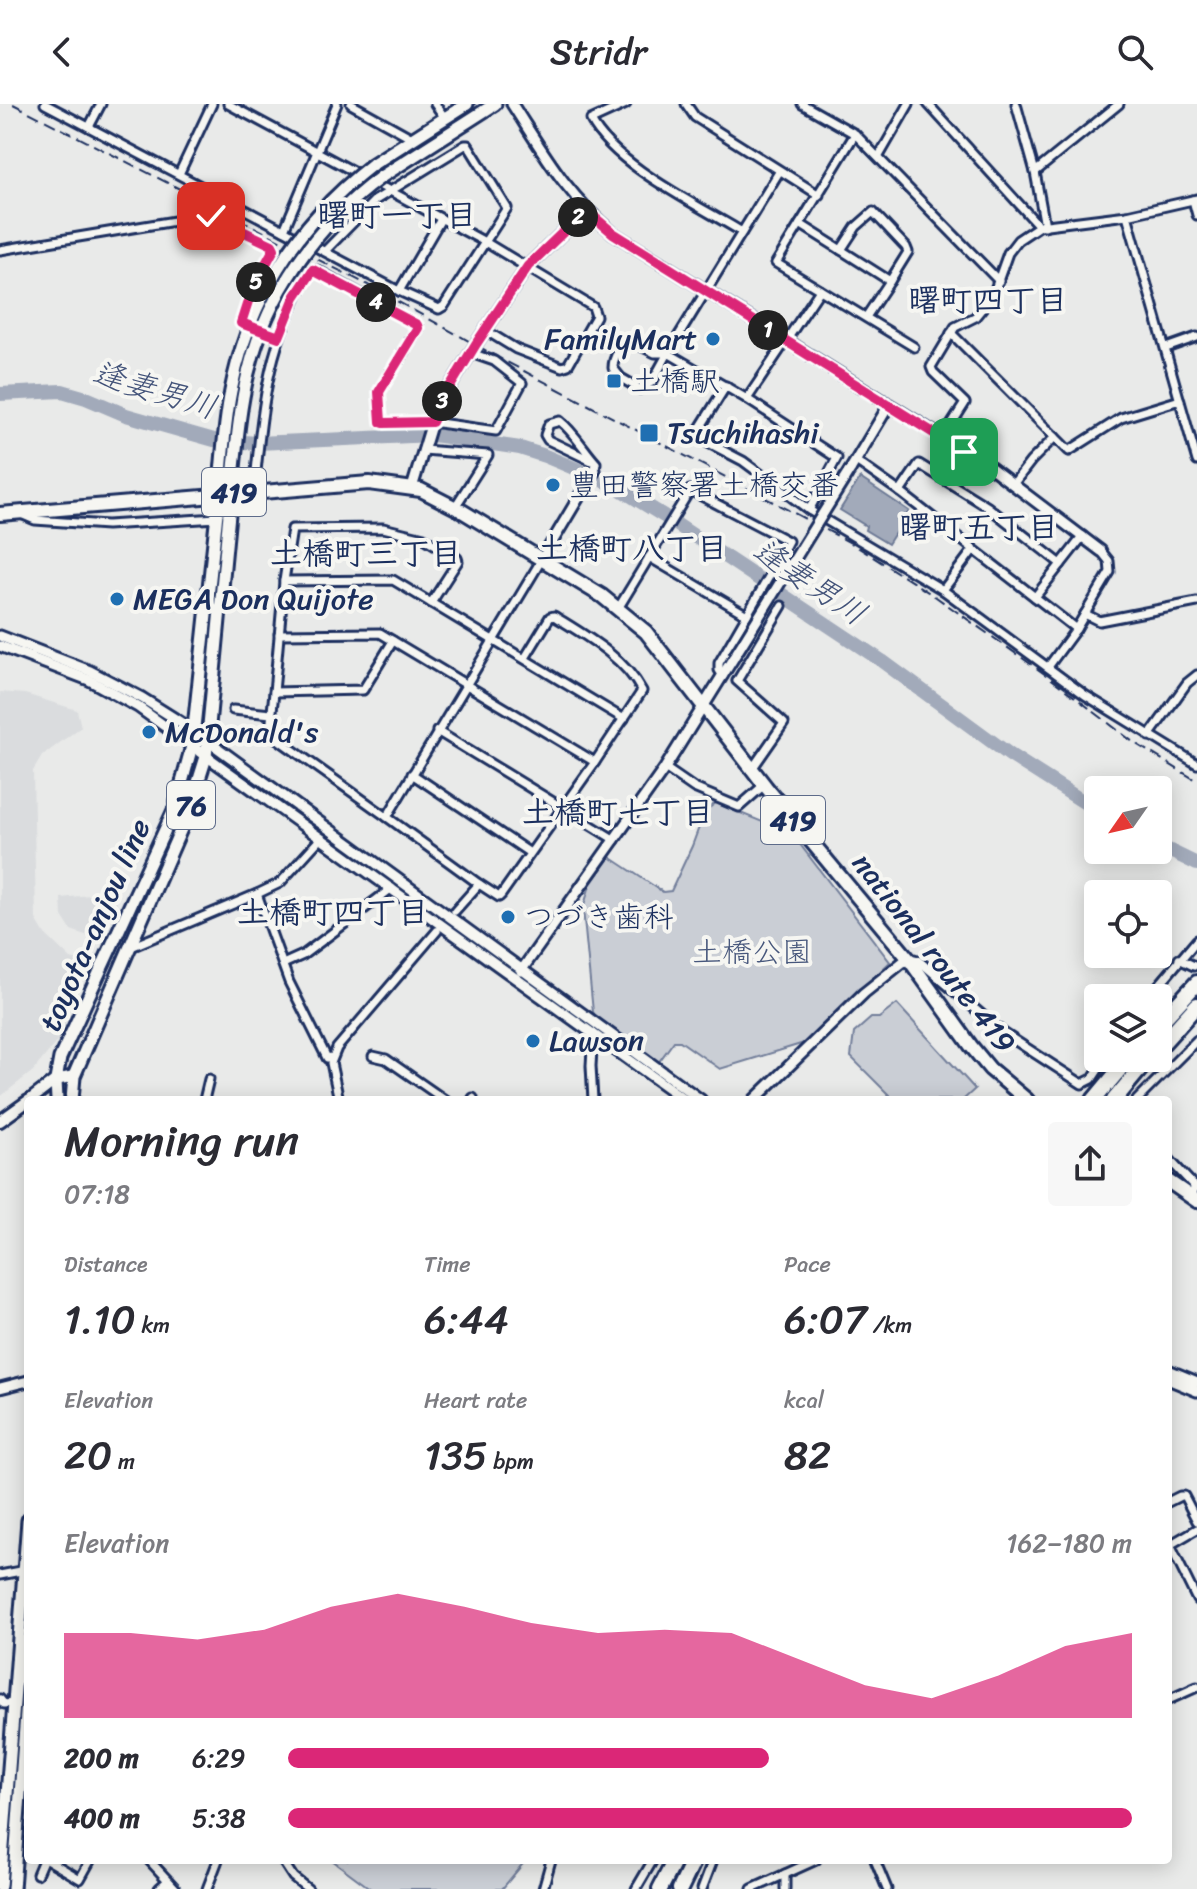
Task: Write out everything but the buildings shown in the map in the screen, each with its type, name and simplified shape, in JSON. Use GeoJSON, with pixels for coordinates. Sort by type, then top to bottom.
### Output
{"type":"FeatureCollection","features":[{"type":"Feature","properties":{"kind":"highway","name":"419"},"geometry":{"type":"LineString","coordinates":[[0,514],[369,483],[412,488],[455,507],[542,559]]}},
{"type":"Feature","properties":{"kind":"highway","name":"national route 419"},"geometry":{"type":"LineString","coordinates":[[542,559],[619,607],[646,632],[764,785],[908,958],[990,1069],[1022,1096]]}},
{"type":"Feature","properties":{"kind":"highway"},"geometry":{"type":"LineString","coordinates":[[1172,1010],[1197,983]]}},
{"type":"Feature","properties":{"kind":"highway"},"geometry":{"type":"LineString","coordinates":[[1172,1033],[1197,1005]]}},
{"type":"Feature","properties":{"kind":"highway"},"geometry":{"type":"LineString","coordinates":[[1097,1096],[1117,1072]]}},
{"type":"Feature","properties":{"kind":"highway"},"geometry":{"type":"LineString","coordinates":[[1117,1096],[1137,1072]]}},
{"type":"Feature","properties":{"kind":"highway"},"geometry":{"type":"LineString","coordinates":[[1172,1184],[1195,1199]]}},
{"type":"Feature","properties":{"kind":"highway"},"geometry":{"type":"LineString","coordinates":[[660,1889],[673,1864]]}},
{"type":"Feature","properties":{"kind":"highway"},"geometry":{"type":"LineString","coordinates":[[680,1889],[692,1864]]}},
{"type":"Feature","properties":{"kind":"main road","name":"toyota-anjou line"},"geometry":{"type":"LineString","coordinates":[[72,1096],[74,1076],[190,808],[206,757],[231,394],[238,362],[258,305],[304,230],[323,207],[373,164],[467,104]]}},
{"type":"Feature","properties":{"kind":"main road","name":"toyota-anjou line"},"geometry":{"type":"LineString","coordinates":[[57,1096],[60,1058],[175,808],[192,746],[221,515],[248,372],[278,295],[297,263],[334,217],[381,177],[495,104]]}},
{"type":"Feature","properties":{"kind":"main road"},"geometry":{"type":"LineString","coordinates":[[35,1096],[56,1080],[74,1076]]}},
{"type":"Feature","properties":{"kind":"main road"},"geometry":{"type":"LineString","coordinates":[[0,1121],[24,1104]]}},
{"type":"Feature","properties":{"kind":"main road"},"geometry":{"type":"LineString","coordinates":[[0,1884],[24,1592]]}},
{"type":"Feature","properties":{"kind":"main road"},"geometry":{"type":"LineString","coordinates":[[13,1889],[24,1770]]}},
{"type":"Feature","properties":{"kind":"street"},"geometry":{"type":"LineString","coordinates":[[45,104],[399,291],[439,309],[444,306],[507,208],[468,145],[465,145],[389,191],[361,212],[325,251]]}},
{"type":"Feature","properties":{"kind":"street"},"geometry":{"type":"LineString","coordinates":[[89,127],[101,104]]}},
{"type":"Feature","properties":{"kind":"street"},"geometry":{"type":"LineString","coordinates":[[179,174],[212,104]]}},
{"type":"Feature","properties":{"kind":"street"},"geometry":{"type":"LineString","coordinates":[[228,104],[528,266],[594,310],[596,316],[568,365],[562,367],[516,349],[485,330]]}},
{"type":"Feature","properties":{"kind":"street"},"geometry":{"type":"LineString","coordinates":[[284,230],[337,104]]}},
{"type":"Feature","properties":{"kind":"street"},"geometry":{"type":"LineString","coordinates":[[351,104],[414,139]]}},
{"type":"Feature","properties":{"kind":"street"},"geometry":{"type":"LineString","coordinates":[[435,104],[445,118]]}},
{"type":"Feature","properties":{"kind":"street"},"geometry":{"type":"LineString","coordinates":[[512,104],[564,185],[586,210],[613,233],[1014,483],[1101,551],[1109,561],[1110,572],[1076,629],[1048,667]]}},
{"type":"Feature","properties":{"kind":"street"},"geometry":{"type":"LineString","coordinates":[[686,104],[695,117],[819,195]]}},
{"type":"Feature","properties":{"kind":"street"},"geometry":{"type":"LineString","coordinates":[[802,104],[855,134],[999,281]]}},
{"type":"Feature","properties":{"kind":"street"},"geometry":{"type":"LineString","coordinates":[[879,156],[909,104]]}},
{"type":"Feature","properties":{"kind":"street"},"geometry":{"type":"LineString","coordinates":[[928,104],[1042,226]]}},
{"type":"Feature","properties":{"kind":"street"},"geometry":{"type":"LineString","coordinates":[[1016,104],[1035,172],[1042,226]]}},
{"type":"Feature","properties":{"kind":"street"},"geometry":{"type":"LineString","coordinates":[[1035,172],[1119,104]]}},
{"type":"Feature","properties":{"kind":"street"},"geometry":{"type":"LineString","coordinates":[[622,105],[591,120],[618,155],[742,232]]}},
{"type":"Feature","properties":{"kind":"street"},"geometry":{"type":"LineString","coordinates":[[855,134],[776,263],[914,347]]}},
{"type":"Feature","properties":{"kind":"street"},"geometry":{"type":"LineString","coordinates":[[779,172],[668,353],[652,382],[640,389],[621,378],[613,368],[613,361],[621,348],[631,341],[655,353],[668,353],[747,399],[837,458],[809,510]]}},
{"type":"Feature","properties":{"kind":"street"},"geometry":{"type":"LineString","coordinates":[[942,439],[965,403],[931,370],[951,333],[983,309],[999,281],[1008,253],[1018,240],[1042,226],[1127,215],[1195,200],[1197,215]]}},
{"type":"Feature","properties":{"kind":"street"},"geometry":{"type":"LineString","coordinates":[[412,488],[432,422],[485,330],[528,266],[586,210]]}},
{"type":"Feature","properties":{"kind":"street"},"geometry":{"type":"LineString","coordinates":[[841,250],[856,227],[873,212],[908,252],[866,317]]}},
{"type":"Feature","properties":{"kind":"street"},"geometry":{"type":"LineString","coordinates":[[1127,215],[1197,461]]}},
{"type":"Feature","properties":{"kind":"street"},"geometry":{"type":"LineString","coordinates":[[0,250],[211,216],[272,245],[274,249],[252,289],[241,323],[279,337]]}},
{"type":"Feature","properties":{"kind":"street"},"geometry":{"type":"LineString","coordinates":[[399,291],[441,219]]}},
{"type":"Feature","properties":{"kind":"street"},"geometry":{"type":"LineString","coordinates":[[800,224],[890,281]]}},
{"type":"Feature","properties":{"kind":"street"},"geometry":{"type":"LineString","coordinates":[[254,491],[264,394],[279,337],[295,297],[313,270],[380,304],[418,328],[379,392],[381,422],[432,422],[496,431],[500,428],[522,381],[494,361],[471,353]]}},
{"type":"Feature","properties":{"kind":"street"},"geometry":{"type":"LineString","coordinates":[[747,399],[820,290]]}},
{"type":"Feature","properties":{"kind":"street"},"geometry":{"type":"LineString","coordinates":[[951,333],[1069,451],[1121,418],[1180,400]]}},
{"type":"Feature","properties":{"kind":"street"},"geometry":{"type":"LineString","coordinates":[[1166,348],[1197,337]]}},
{"type":"Feature","properties":{"kind":"street"},"geometry":{"type":"LineString","coordinates":[[655,353],[659,370]]}},
{"type":"Feature","properties":{"kind":"street"},"geometry":{"type":"LineString","coordinates":[[726,386],[695,436],[743,461],[809,510],[943,590],[1085,695],[1197,764]]}},
{"type":"Feature","properties":{"kind":"street"},"geometry":{"type":"LineString","coordinates":[[520,972],[665,768],[889,405]]}},
{"type":"Feature","properties":{"kind":"street"},"geometry":{"type":"LineString","coordinates":[[560,421],[566,425],[596,467],[548,440],[545,435],[549,424],[560,421]]}},
{"type":"Feature","properties":{"kind":"street"},"geometry":{"type":"LineString","coordinates":[[1014,483],[1055,437]]}},
{"type":"Feature","properties":{"kind":"street"},"geometry":{"type":"LineString","coordinates":[[424,448],[488,455],[455,507]]}},
{"type":"Feature","properties":{"kind":"street"},"geometry":{"type":"LineString","coordinates":[[900,492],[919,464],[994,511],[1061,564]]}},
{"type":"Feature","properties":{"kind":"street"},"geometry":{"type":"LineString","coordinates":[[853,466],[900,492],[1076,629]]}},
{"type":"Feature","properties":{"kind":"street"},"geometry":{"type":"LineString","coordinates":[[387,817],[596,467]]}},
{"type":"Feature","properties":{"kind":"street"},"geometry":{"type":"LineString","coordinates":[[619,607],[690,490],[788,541],[719,663],[723,676]]}},
{"type":"Feature","properties":{"kind":"street"},"geometry":{"type":"LineString","coordinates":[[17,512],[35,520],[107,525],[221,515]]}},
{"type":"Feature","properties":{"kind":"street"},"geometry":{"type":"LineString","coordinates":[[431,603],[458,561],[424,538],[383,528],[292,529],[270,731],[499,897],[642,691],[597,643],[554,616],[550,617],[525,658]]}},
{"type":"Feature","properties":{"kind":"street"},"geometry":{"type":"LineString","coordinates":[[1035,597],[1083,536]]}},
{"type":"Feature","properties":{"kind":"street"},"geometry":{"type":"LineString","coordinates":[[943,590],[973,550]]}},
{"type":"Feature","properties":{"kind":"street"},"geometry":{"type":"LineString","coordinates":[[649,557],[747,615]]}},
{"type":"Feature","properties":{"kind":"street"},"geometry":{"type":"LineString","coordinates":[[773,570],[782,575]]}},
{"type":"Feature","properties":{"kind":"street"},"geometry":{"type":"LineString","coordinates":[[284,581],[393,580],[624,719]]}},
{"type":"Feature","properties":{"kind":"street"},"geometry":{"type":"LineString","coordinates":[[1085,614],[1099,621],[1197,602]]}},
{"type":"Feature","properties":{"kind":"street"},"geometry":{"type":"LineString","coordinates":[[752,769],[784,723],[737,681],[782,606]]}},
{"type":"Feature","properties":{"kind":"street"},"geometry":{"type":"LineString","coordinates":[[279,634],[375,632],[595,762]]}},
{"type":"Feature","properties":{"kind":"street"},"geometry":{"type":"LineString","coordinates":[[0,636],[90,671],[142,698],[193,730],[520,972],[695,1096]]}},
{"type":"Feature","properties":{"kind":"street"},"geometry":{"type":"LineString","coordinates":[[274,692],[363,690],[393,641]]}},
{"type":"Feature","properties":{"kind":"street"},"geometry":{"type":"LineString","coordinates":[[0,646],[114,692],[320,839],[520,972],[593,1033],[680,1096]]}},
{"type":"Feature","properties":{"kind":"street"},"geometry":{"type":"LineString","coordinates":[[1149,736],[1187,683],[1197,675]]}},
{"type":"Feature","properties":{"kind":"street"},"geometry":{"type":"LineString","coordinates":[[233,710],[271,714]]}},
{"type":"Feature","properties":{"kind":"street"},"geometry":{"type":"LineString","coordinates":[[437,731],[615,840]]}},
{"type":"Feature","properties":{"kind":"street"},"geometry":{"type":"LineString","coordinates":[[665,768],[694,788],[739,807],[764,785]]}},
{"type":"Feature","properties":{"kind":"street"},"geometry":{"type":"LineString","coordinates":[[412,774],[530,853]]}},
{"type":"Feature","properties":{"kind":"street"},"geometry":{"type":"LineString","coordinates":[[131,947],[280,883],[320,839]]}},
{"type":"Feature","properties":{"kind":"street"},"geometry":{"type":"LineString","coordinates":[[455,911],[479,884]]}},
{"type":"Feature","properties":{"kind":"street"},"geometry":{"type":"LineString","coordinates":[[283,964],[303,955],[392,888]]}},
{"type":"Feature","properties":{"kind":"street"},"geometry":{"type":"LineString","coordinates":[[257,894],[283,964],[323,1051],[327,1058],[332,1057]]}},
{"type":"Feature","properties":{"kind":"street"},"geometry":{"type":"LineString","coordinates":[[341,1096],[332,1057],[337,1048],[437,931]]}},
{"type":"Feature","properties":{"kind":"street"},"geometry":{"type":"LineString","coordinates":[[1159,984],[1197,940]]}},
{"type":"Feature","properties":{"kind":"street"},"geometry":{"type":"LineString","coordinates":[[758,1096],[864,993],[908,958],[918,960],[1002,1032],[1082,1084],[1092,1079],[1097,1072]]}},
{"type":"Feature","properties":{"kind":"street"},"geometry":{"type":"LineString","coordinates":[[1179,959],[1194,966]]}},
{"type":"Feature","properties":{"kind":"street"},"geometry":{"type":"LineString","coordinates":[[593,1033],[593,1096]]}},
{"type":"Feature","properties":{"kind":"street"},"geometry":{"type":"LineString","coordinates":[[1141,1096],[1197,1040]]}},
{"type":"Feature","properties":{"kind":"street"},"geometry":{"type":"LineString","coordinates":[[373,1056],[386,1059],[439,1096]]}},
{"type":"Feature","properties":{"kind":"street"},"geometry":{"type":"LineString","coordinates":[[205,1096],[209,1079]]}},
{"type":"Feature","properties":{"kind":"street"},"geometry":{"type":"LineString","coordinates":[[1172,1162],[1194,1186],[1195,1199]]}},
{"type":"Feature","properties":{"kind":"street"},"geometry":{"type":"LineString","coordinates":[[1172,1372],[1197,1382]]}},
{"type":"Feature","properties":{"kind":"street"},"geometry":{"type":"LineString","coordinates":[[1172,1381],[1197,1391]]}},
{"type":"Feature","properties":{"kind":"street"},"geometry":{"type":"LineString","coordinates":[[0,1388],[24,1382]]}},
{"type":"Feature","properties":{"kind":"street"},"geometry":{"type":"LineString","coordinates":[[1172,1500],[1184,1496],[1197,1521]]}},
{"type":"Feature","properties":{"kind":"street"},"geometry":{"type":"LineString","coordinates":[[1172,1543],[1197,1529]]}},
{"type":"Feature","properties":{"kind":"street"},"geometry":{"type":"LineString","coordinates":[[1172,1551],[1197,1600]]}},
{"type":"Feature","properties":{"kind":"street"},"geometry":{"type":"LineString","coordinates":[[0,1575],[24,1570]]}},
{"type":"Feature","properties":{"kind":"street"},"geometry":{"type":"LineString","coordinates":[[1172,1698],[1197,1687]]}},
{"type":"Feature","properties":{"kind":"street"},"geometry":{"type":"LineString","coordinates":[[0,1699],[4,1704],[14,1703]]}},
{"type":"Feature","properties":{"kind":"street"},"geometry":{"type":"LineString","coordinates":[[37,1874],[43,1864]]}},
{"type":"Feature","properties":{"kind":"street"},"geometry":{"type":"LineString","coordinates":[[52,1864],[80,1879],[88,1864]]}},
{"type":"Feature","properties":{"kind":"street"},"geometry":{"type":"LineString","coordinates":[[153,1864],[172,1886],[160,1889]]}},
{"type":"Feature","properties":{"kind":"street"},"geometry":{"type":"LineString","coordinates":[[207,1889],[216,1864]]}},
{"type":"Feature","properties":{"kind":"street"},"geometry":{"type":"LineString","coordinates":[[285,1864],[293,1877],[308,1889]]}},
{"type":"Feature","properties":{"kind":"street"},"geometry":{"type":"LineString","coordinates":[[543,1889],[550,1864]]}},
{"type":"Feature","properties":{"kind":"street"},"geometry":{"type":"LineString","coordinates":[[636,1889],[651,1864]]}},
{"type":"Feature","properties":{"kind":"street"},"geometry":{"type":"LineString","coordinates":[[702,1889],[711,1864]]}},
{"type":"Feature","properties":{"kind":"street"},"geometry":{"type":"LineString","coordinates":[[752,1889],[807,1864]]}},
{"type":"Feature","properties":{"kind":"street"},"geometry":{"type":"LineString","coordinates":[[877,1864],[887,1889]]}},
{"type":"Feature","properties":{"kind":"street"},"geometry":{"type":"LineString","coordinates":[[785,1874],[785,1889]]}},
{"type":"Feature","properties":{"kind":"shaded area"},"geometry":{"type":"Polygon","coordinates":[[[0,692],[25,694],[77,710],[81,727],[42,756],[33,771],[36,919],[45,934],[71,959],[89,964],[58,1040],[33,1071],[0,1097],[0,692]]]}},
{"type":"Feature","properties":{"kind":"shaded area"},"geometry":{"type":"Polygon","coordinates":[[[99,894],[117,901],[100,940],[71,930],[62,916],[61,898],[99,894]]]}},
{"type":"Feature","properties":{"kind":"green space","name":"土橋公園"},"geometry":{"type":"Polygon","coordinates":[[[716,803],[792,834],[890,962],[828,1021],[823,1031],[804,1043],[720,1069],[680,1041],[674,1041],[658,1063],[599,1021],[593,1012],[583,909],[590,885],[610,857],[663,892],[671,891],[705,811],[716,803]]]}},
{"type":"Feature","properties":{"kind":"green space"},"geometry":{"type":"Polygon","coordinates":[[[897,1004],[975,1089],[967,1096],[890,1096],[851,1057],[854,1033],[871,1018],[879,1018],[897,1004]]]}},
{"type":"Feature","properties":{"kind":"green space"},"geometry":{"type":"Polygon","coordinates":[[[337,1864],[523,1864],[502,1889],[371,1889],[337,1864]]]}},
{"type":"Feature","properties":{"kind":"water"},"geometry":{"type":"Polygon","coordinates":[[[860,478],[909,511],[888,544],[840,510],[860,478]]]}},
{"type":"Feature","properties":{"kind":"waterway","name":"逢妻男川"},"geometry":{"type":"LineString","coordinates":[[0,394],[62,391],[126,415],[214,440],[258,443],[433,435],[520,448],[545,456],[612,484],[664,516],[882,661],[1010,755],[1084,802]]}},
{"type":"Feature","properties":{"kind":"waterway","name":"逢妻男川"},"geometry":{"type":"LineString","coordinates":[[1172,852],[1197,864]]}},
{"type":"Feature","properties":{"kind":"railway"},"geometry":{"type":"LineString","coordinates":[[13,104],[368,285],[503,360],[851,543],[936,597],[1049,677],[1133,742],[1197,781]]}},
{"type":"Feature","properties":{"kind":"place","name":"FamilyMart"},"geometry":{"type":"Point","coordinates":[713,339]}},
{"type":"Feature","properties":{"kind":"place","name":"土橋駅"},"geometry":{"type":"Point","coordinates":[614,381]}},
{"type":"Feature","properties":{"kind":"place","name":"Tsuchihashi"},"geometry":{"type":"Point","coordinates":[649,433]}},
{"type":"Feature","properties":{"kind":"place","name":"豊田警察署土橋交番"},"geometry":{"type":"Point","coordinates":[553,485]}},
{"type":"Feature","properties":{"kind":"place","name":"MEGA Don Quijote"},"geometry":{"type":"Point","coordinates":[117,599]}},
{"type":"Feature","properties":{"kind":"place","name":"McDonald's"},"geometry":{"type":"Point","coordinates":[149,732]}},
{"type":"Feature","properties":{"kind":"place","name":"つづき歯科"},"geometry":{"type":"Point","coordinates":[508,917]}},
{"type":"Feature","properties":{"kind":"place","name":"Lawson"},"geometry":{"type":"Point","coordinates":[533,1041]}},
{"type":"Feature","properties":{"kind":"district","name":"曙町一丁目"},"geometry":{"type":"Point","coordinates":[397,215]}},
{"type":"Feature","properties":{"kind":"district","name":"曙町四丁目"},"geometry":{"type":"Point","coordinates":[988,300]}},
{"type":"Feature","properties":{"kind":"district","name":"曙町五丁目"},"geometry":{"type":"Point","coordinates":[979,527]}},
{"type":"Feature","properties":{"kind":"district","name":"土橋町八丁目"},"geometry":{"type":"Point","coordinates":[632,548]}},
{"type":"Feature","properties":{"kind":"district","name":"土橋町三丁目"},"geometry":{"type":"Point","coordinates":[366,553]}},
{"type":"Feature","properties":{"kind":"district","name":"土橋町七丁目"},"geometry":{"type":"Point","coordinates":[618,812]}},
{"type":"Feature","properties":{"kind":"district","name":"土橋町四丁目"},"geometry":{"type":"Point","coordinates":[333,912]}},
{"type":"Feature","properties":{"kind":"route"},"geometry":{"type":"LineString","coordinates":[[211,216],[272,245],[274,249],[252,289],[241,323],[279,337],[295,297],[310,271],[317,270],[417,325],[379,392],[381,422],[384,423],[432,422],[476,344],[528,266],[586,210],[613,233],[964,452]]}}]}
